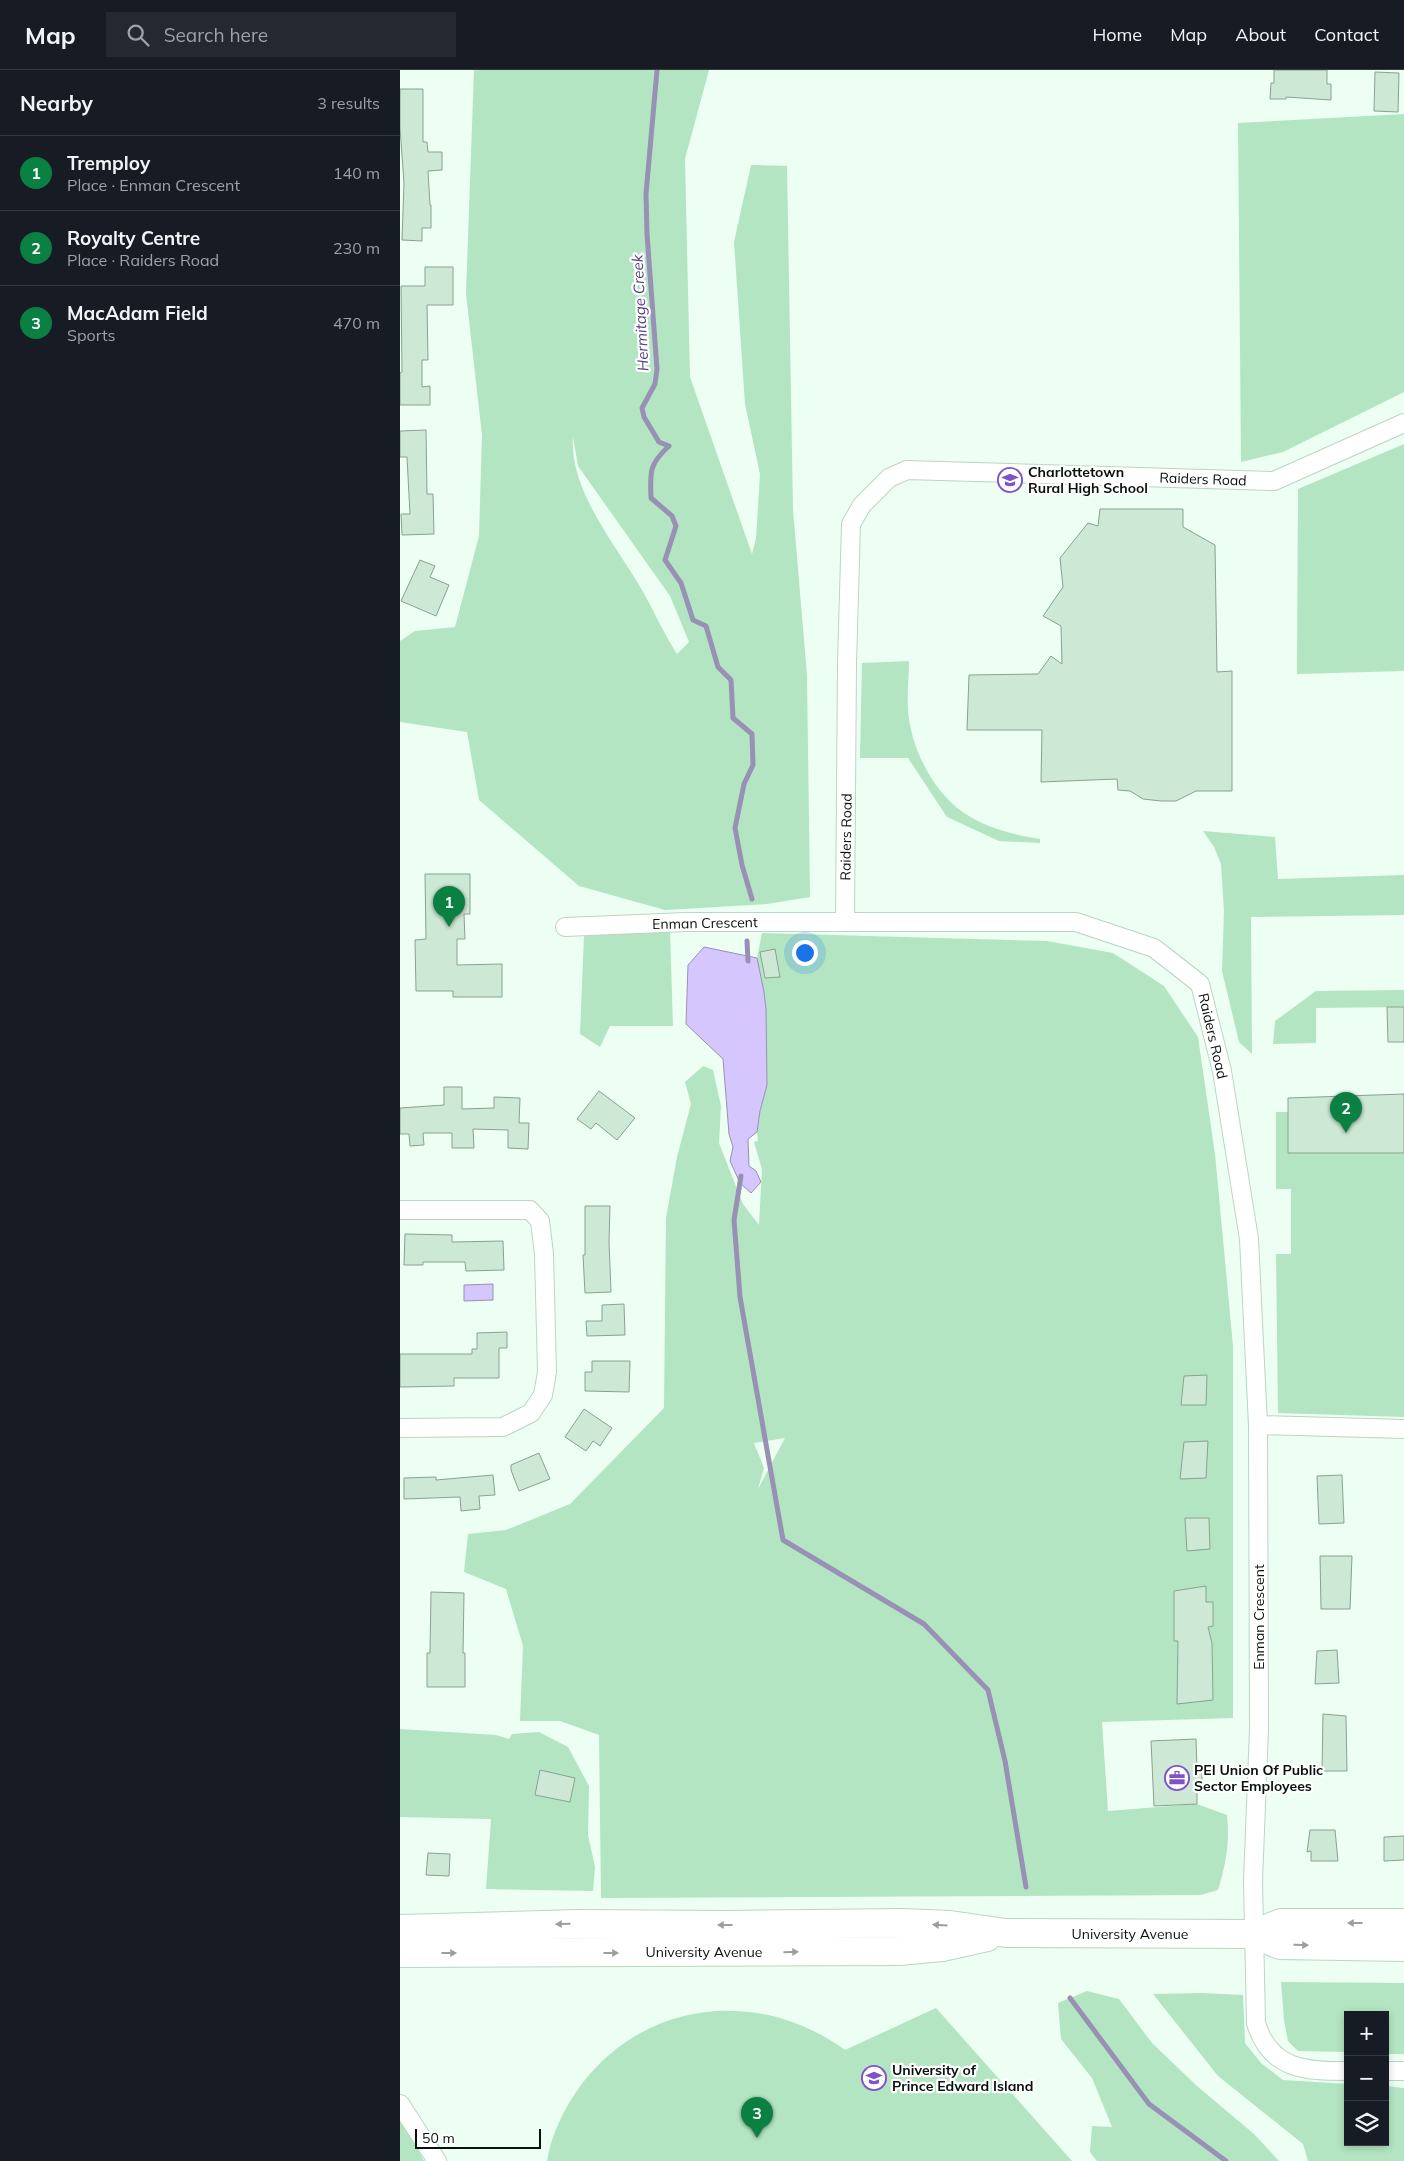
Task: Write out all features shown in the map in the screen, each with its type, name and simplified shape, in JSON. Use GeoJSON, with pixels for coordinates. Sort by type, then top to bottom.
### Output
{"type":"FeatureCollection","features":[{"type":"Feature","properties":{"kind":"main road","name":"University Avenue"},"geometry":{"type":"LineString","coordinates":[[400,1929],[578,1924],[902,1923],[950,1925],[1006,1933],[1280,1945],[1404,1947]]}},
{"type":"Feature","properties":{"kind":"main road","name":"University Avenue"},"geometry":{"type":"LineString","coordinates":[[1254,1944],[1281,1923],[1404,1923]]}},
{"type":"Feature","properties":{"kind":"main road","name":"University Avenue"},"geometry":{"type":"LineString","coordinates":[[400,1954],[899,1951],[942,1946],[1006,1933]]}},
{"type":"Feature","properties":{"kind":"street","name":"Raiders Road"},"geometry":{"type":"LineString","coordinates":[[1258,1425],[1249,1239],[1222,1071],[1200,984],[1154,948],[1076,922],[845,922],[847,663],[851,524],[862,505],[889,478],[907,470],[1274,481],[1404,423]]}},
{"type":"Feature","properties":{"kind":"street","name":"Enman Crescent"},"geometry":{"type":"LineString","coordinates":[[565,927],[686,922],[845,922]]}},
{"type":"Feature","properties":{"kind":"street"},"geometry":{"type":"LineString","coordinates":[[400,1210],[530,1210],[540,1221],[544,1254],[547,1372],[543,1395],[531,1413],[503,1427],[400,1428]]}},
{"type":"Feature","properties":{"kind":"street","name":"Enman Crescent"},"geometry":{"type":"LineString","coordinates":[[1258,1425],[1259,1730],[1253,1881],[1256,2023],[1261,2038],[1271,2053],[1285,2063],[1303,2069],[1344,2071]]}},
{"type":"Feature","properties":{"kind":"street"},"geometry":{"type":"LineString","coordinates":[[1258,1425],[1404,1429]]}},
{"type":"Feature","properties":{"kind":"street"},"geometry":{"type":"LineString","coordinates":[[1389,2071],[1404,2071]]}},
{"type":"Feature","properties":{"kind":"street"},"geometry":{"type":"LineString","coordinates":[[400,2104],[437,2161]]}},
{"type":"Feature","properties":{"kind":"green space"},"geometry":{"type":"Polygon","coordinates":[[[474,70],[709,70],[685,159],[690,377],[752,554],[756,538],[760,474],[745,404],[734,242],[751,165],[787,166],[793,510],[807,675],[810,897],[767,904],[665,910],[579,886],[479,800],[467,732],[400,722],[400,641],[415,631],[455,627],[479,536],[482,435],[466,294],[474,70]],[[573,437],[578,477],[586,497],[642,590],[677,654],[689,642],[670,596],[578,466],[573,437]]]}},
{"type":"Feature","properties":{"kind":"green space"},"geometry":{"type":"Polygon","coordinates":[[[1404,114],[1404,392],[1283,452],[1241,462],[1238,123],[1404,114]]]}},
{"type":"Feature","properties":{"kind":"green space"},"geometry":{"type":"Polygon","coordinates":[[[1404,444],[1404,671],[1297,674],[1298,489],[1404,444]]]}},
{"type":"Feature","properties":{"kind":"green space"},"geometry":{"type":"Polygon","coordinates":[[[909,661],[909,719],[921,759],[935,784],[964,813],[1000,830],[1040,839],[1040,843],[999,841],[947,817],[908,758],[860,758],[862,663],[909,661]]]}},
{"type":"Feature","properties":{"kind":"green space"},"geometry":{"type":"Polygon","coordinates":[[[1203,831],[1275,837],[1278,879],[1404,875],[1404,915],[1251,917],[1252,1054],[1239,1042],[1222,971],[1224,911],[1221,864],[1214,847],[1203,831]]]}},
{"type":"Feature","properties":{"kind":"green space"},"geometry":{"type":"Polygon","coordinates":[[[670,931],[673,1026],[610,1026],[600,1047],[580,1034],[584,936],[670,931]]]}},
{"type":"Feature","properties":{"kind":"green space"},"geometry":{"type":"Polygon","coordinates":[[[762,933],[1047,941],[1113,953],[1164,986],[1198,1037],[1215,1154],[1233,1346],[1233,1718],[1102,1722],[1108,1811],[1197,1804],[1227,1815],[1227,1853],[1218,1890],[1201,1895],[601,1898],[599,1735],[560,1721],[520,1721],[523,1646],[506,1589],[464,1572],[468,1534],[506,1530],[570,1504],[664,1408],[666,1218],[677,1157],[691,1104],[685,1082],[703,1066],[713,1070],[721,1106],[719,1143],[743,1204],[759,1225],[762,1169],[754,1142],[758,1141],[757,1132],[760,1111],[767,1085],[766,1010],[757,958],[762,933]],[[785,1438],[754,1443],[764,1468],[758,1489],[785,1438]]]}},
{"type":"Feature","properties":{"kind":"green space"},"geometry":{"type":"Polygon","coordinates":[[[1404,990],[1404,1007],[1316,1008],[1316,1043],[1273,1044],[1275,1021],[1316,991],[1404,990]]]}},
{"type":"Feature","properties":{"kind":"green space"},"geometry":{"type":"Polygon","coordinates":[[[1276,1112],[1289,1112],[1288,1153],[1404,1152],[1404,1417],[1278,1413],[1276,1254],[1291,1254],[1291,1189],[1276,1189],[1276,1112]]]}},
{"type":"Feature","properties":{"kind":"green space"},"geometry":{"type":"Polygon","coordinates":[[[400,1729],[496,1735],[509,1739],[512,1734],[539,1732],[568,1747],[589,1786],[588,1835],[595,1867],[593,1891],[486,1889],[491,1819],[400,1817],[400,1729]]]}},
{"type":"Feature","properties":{"kind":"green space"},"geometry":{"type":"Polygon","coordinates":[[[1281,1982],[1404,1983],[1404,2054],[1389,2054],[1389,2011],[1344,2011],[1344,2052],[1298,2051],[1288,2041],[1281,1982]]]}},
{"type":"Feature","properties":{"kind":"green space"},"geometry":{"type":"Polygon","coordinates":[[[1087,1991],[1119,1999],[1152,2043],[1197,2086],[1254,2134],[1279,2161],[1097,2161],[1090,2152],[1092,2126],[1112,2127],[1092,2078],[1061,2039],[1058,2003],[1087,1991]]]}},
{"type":"Feature","properties":{"kind":"green space"},"geometry":{"type":"Polygon","coordinates":[[[1202,1993],[1243,1995],[1245,2043],[1261,2063],[1283,2080],[1344,2084],[1344,2146],[1389,2146],[1389,2086],[1404,2088],[1404,2161],[1308,2161],[1303,2144],[1218,2076],[1153,1994],[1202,1993]]]}},
{"type":"Feature","properties":{"kind":"green space"},"geometry":{"type":"Polygon","coordinates":[[[936,2008],[1072,2161],[547,2161],[560,2121],[581,2085],[608,2056],[638,2035],[671,2020],[706,2012],[741,2011],[777,2017],[812,2030],[845,2050],[936,2008]]]}},
{"type":"Feature","properties":{"kind":"green space"},"geometry":{"type":"Polygon","coordinates":[[[400,2118],[404,2123],[424,2161],[400,2161],[400,2118]]]}},
{"type":"Feature","properties":{"kind":"shaded area"},"geometry":{"type":"Polygon","coordinates":[[[704,947],[757,958],[764,992],[767,1085],[757,1132],[748,1139],[749,1166],[756,1171],[761,1182],[751,1193],[740,1183],[730,1161],[733,1147],[729,1134],[723,1059],[686,1024],[688,965],[704,947]]]}},
{"type":"Feature","properties":{"kind":"shaded area"},"geometry":{"type":"Polygon","coordinates":[[[493,1284],[493,1300],[464,1301],[464,1285],[493,1284]]]}},
{"type":"Feature","properties":{"kind":"building"},"geometry":{"type":"Polygon","coordinates":[[[1274,70],[1327,70],[1327,84],[1331,84],[1331,100],[1286,97],[1286,99],[1270,99],[1271,83],[1274,83],[1274,70]]]}},
{"type":"Feature","properties":{"kind":"building"},"geometry":{"type":"Polygon","coordinates":[[[1375,72],[1399,73],[1398,112],[1374,111],[1375,72]]]}},
{"type":"Feature","properties":{"kind":"building"},"geometry":{"type":"Polygon","coordinates":[[[400,89],[423,89],[423,142],[427,142],[428,152],[442,152],[442,170],[428,171],[431,228],[422,228],[422,241],[402,240],[404,183],[400,128],[400,89]]]}},
{"type":"Feature","properties":{"kind":"building"},"geometry":{"type":"Polygon","coordinates":[[[425,267],[453,267],[453,305],[427,305],[428,360],[422,360],[422,387],[430,386],[430,405],[400,405],[400,373],[402,372],[401,286],[425,286],[425,267]]]}},
{"type":"Feature","properties":{"kind":"building"},"geometry":{"type":"Polygon","coordinates":[[[426,430],[427,494],[433,494],[434,534],[402,535],[401,514],[410,514],[407,457],[400,457],[400,431],[426,430]]]}},
{"type":"Feature","properties":{"kind":"building"},"geometry":{"type":"Polygon","coordinates":[[[1100,509],[1183,509],[1183,527],[1215,545],[1217,672],[1232,671],[1232,791],[1196,791],[1176,801],[1161,801],[1143,799],[1130,791],[1118,790],[1117,779],[1041,782],[1042,730],[967,730],[969,675],[1038,674],[1051,656],[1062,664],[1061,626],[1043,616],[1063,587],[1060,558],[1088,523],[1098,526],[1100,509]]]}},
{"type":"Feature","properties":{"kind":"building"},"geometry":{"type":"Polygon","coordinates":[[[420,560],[435,566],[430,577],[449,585],[436,616],[401,601],[420,560]]]}},
{"type":"Feature","properties":{"kind":"building"},"geometry":{"type":"Polygon","coordinates":[[[425,874],[470,874],[470,914],[464,914],[465,939],[457,939],[457,965],[502,964],[502,997],[453,997],[453,991],[416,991],[415,940],[426,939],[425,874]]]}},
{"type":"Feature","properties":{"kind":"building"},"geometry":{"type":"Polygon","coordinates":[[[775,949],[780,977],[765,978],[760,952],[775,949]]]}},
{"type":"Feature","properties":{"kind":"building"},"geometry":{"type":"Polygon","coordinates":[[[1387,1007],[1404,1007],[1404,1042],[1388,1042],[1387,1007]]]}},
{"type":"Feature","properties":{"kind":"building"},"geometry":{"type":"Polygon","coordinates":[[[444,1087],[462,1087],[462,1109],[494,1108],[494,1097],[520,1098],[519,1123],[529,1123],[528,1149],[508,1148],[508,1130],[473,1129],[474,1148],[452,1148],[452,1133],[423,1133],[424,1145],[410,1146],[409,1134],[400,1134],[400,1108],[444,1105],[444,1087]]]}},
{"type":"Feature","properties":{"kind":"building"},"geometry":{"type":"Polygon","coordinates":[[[599,1091],[635,1118],[617,1140],[596,1123],[591,1129],[577,1119],[599,1091]]]}},
{"type":"Feature","properties":{"kind":"building"},"geometry":{"type":"Polygon","coordinates":[[[1404,1094],[1404,1153],[1288,1153],[1288,1098],[1404,1094]]]}},
{"type":"Feature","properties":{"kind":"building"},"geometry":{"type":"Polygon","coordinates":[[[585,1206],[610,1206],[611,1292],[585,1293],[583,1255],[585,1255],[585,1206]]]}},
{"type":"Feature","properties":{"kind":"building"},"geometry":{"type":"Polygon","coordinates":[[[405,1234],[452,1235],[452,1242],[503,1241],[504,1270],[466,1271],[465,1262],[423,1262],[423,1265],[404,1265],[405,1234]]]}},
{"type":"Feature","properties":{"kind":"building"},"geometry":{"type":"Polygon","coordinates":[[[624,1304],[625,1335],[587,1336],[586,1321],[602,1321],[602,1305],[624,1304]]]}},
{"type":"Feature","properties":{"kind":"building"},"geometry":{"type":"Polygon","coordinates":[[[507,1332],[507,1348],[499,1348],[499,1378],[454,1378],[454,1386],[400,1387],[400,1354],[472,1354],[472,1349],[477,1349],[477,1333],[507,1332]]]}},
{"type":"Feature","properties":{"kind":"building"},"geometry":{"type":"Polygon","coordinates":[[[592,1361],[630,1361],[629,1392],[585,1391],[585,1372],[592,1372],[592,1361]]]}},
{"type":"Feature","properties":{"kind":"building"},"geometry":{"type":"Polygon","coordinates":[[[1207,1375],[1206,1405],[1181,1405],[1184,1376],[1207,1375]]]}},
{"type":"Feature","properties":{"kind":"building"},"geometry":{"type":"Polygon","coordinates":[[[584,1409],[612,1428],[600,1446],[593,1441],[586,1451],[565,1437],[584,1409]]]}},
{"type":"Feature","properties":{"kind":"building"},"geometry":{"type":"Polygon","coordinates":[[[1208,1441],[1206,1478],[1180,1479],[1184,1442],[1208,1441]]]}},
{"type":"Feature","properties":{"kind":"building"},"geometry":{"type":"Polygon","coordinates":[[[539,1453],[550,1479],[519,1491],[511,1465],[539,1453]]]}},
{"type":"Feature","properties":{"kind":"building"},"geometry":{"type":"Polygon","coordinates":[[[493,1475],[495,1495],[479,1496],[480,1509],[461,1511],[460,1497],[404,1499],[404,1478],[436,1477],[436,1480],[493,1475]]]}},
{"type":"Feature","properties":{"kind":"building"},"geometry":{"type":"Polygon","coordinates":[[[1342,1475],[1344,1523],[1319,1524],[1317,1476],[1342,1475]]]}},
{"type":"Feature","properties":{"kind":"building"},"geometry":{"type":"Polygon","coordinates":[[[1185,1518],[1209,1518],[1210,1549],[1187,1551],[1185,1518]]]}},
{"type":"Feature","properties":{"kind":"building"},"geometry":{"type":"Polygon","coordinates":[[[1320,1556],[1352,1556],[1350,1609],[1321,1609],[1320,1556]]]}},
{"type":"Feature","properties":{"kind":"building"},"geometry":{"type":"Polygon","coordinates":[[[1206,1586],[1206,1602],[1213,1602],[1213,1626],[1208,1627],[1212,1643],[1213,1700],[1177,1704],[1178,1641],[1174,1641],[1174,1591],[1206,1586]]]}},
{"type":"Feature","properties":{"kind":"building"},"geometry":{"type":"Polygon","coordinates":[[[431,1592],[464,1593],[463,1653],[465,1653],[465,1687],[427,1687],[427,1653],[430,1653],[431,1592]]]}},
{"type":"Feature","properties":{"kind":"building"},"geometry":{"type":"Polygon","coordinates":[[[1337,1650],[1339,1683],[1315,1684],[1317,1651],[1337,1650]]]}},
{"type":"Feature","properties":{"kind":"building"},"geometry":{"type":"Polygon","coordinates":[[[1323,1714],[1346,1716],[1347,1771],[1322,1771],[1323,1714]]]}},
{"type":"Feature","properties":{"kind":"building","name":"PEI Union Of Public Sector Employees"},"geometry":{"type":"Polygon","coordinates":[[[1196,1739],[1197,1770],[1202,1770],[1202,1786],[1197,1787],[1197,1804],[1154,1806],[1151,1741],[1196,1739]]]}},
{"type":"Feature","properties":{"kind":"building"},"geometry":{"type":"Polygon","coordinates":[[[540,1770],[575,1778],[570,1802],[535,1795],[540,1770]]]}},
{"type":"Feature","properties":{"kind":"building"},"geometry":{"type":"Polygon","coordinates":[[[1310,1830],[1335,1830],[1338,1861],[1311,1861],[1311,1851],[1307,1852],[1310,1830]]]}},
{"type":"Feature","properties":{"kind":"building"},"geometry":{"type":"Polygon","coordinates":[[[1404,1836],[1404,1860],[1384,1861],[1384,1837],[1404,1836]]]}},
{"type":"Feature","properties":{"kind":"building"},"geometry":{"type":"Polygon","coordinates":[[[428,1853],[450,1854],[449,1876],[426,1875],[428,1853]]]}},
{"type":"Feature","properties":{"kind":"waterway","name":"Hermitage Creek"},"geometry":{"type":"LineString","coordinates":[[657,70],[646,194],[647,234],[657,369],[655,384],[642,408],[644,417],[659,442],[669,446],[662,452],[652,469],[651,498],[672,516],[676,526],[665,560],[681,583],[693,620],[706,626],[718,667],[731,680],[733,718],[752,734],[753,765],[744,784],[735,828],[742,865],[752,899]]}},
{"type":"Feature","properties":{"kind":"waterway"},"geometry":{"type":"LineString","coordinates":[[747,941],[748,961]]}},
{"type":"Feature","properties":{"kind":"waterway"},"geometry":{"type":"LineString","coordinates":[[741,1176],[734,1220],[740,1297],[783,1540],[924,1624],[988,1690],[1005,1761],[1026,1887]]}},
{"type":"Feature","properties":{"kind":"waterway"},"geometry":{"type":"LineString","coordinates":[[1070,1998],[1149,2104],[1226,2161]]}},
{"type":"Feature","properties":{"kind":"place","name":"Charlottetown Rural High School"},"geometry":{"type":"Point","coordinates":[1010,480]}},
{"type":"Feature","properties":{"kind":"place","name":"Tremploy"},"geometry":{"type":"Point","coordinates":[449,927]}},
{"type":"Feature","properties":{"kind":"place","name":"Royalty Centre"},"geometry":{"type":"Point","coordinates":[1346,1133]}},
{"type":"Feature","properties":{"kind":"place","name":"PEI Union Of Public Sector Employees"},"geometry":{"type":"Point","coordinates":[1177,1778]}},
{"type":"Feature","properties":{"kind":"place","name":"University of Prince Edward Island"},"geometry":{"type":"Point","coordinates":[874,2078]}},
{"type":"Feature","properties":{"kind":"place","name":"MacAdam Field"},"geometry":{"type":"Point","coordinates":[757,2138]}}]}
